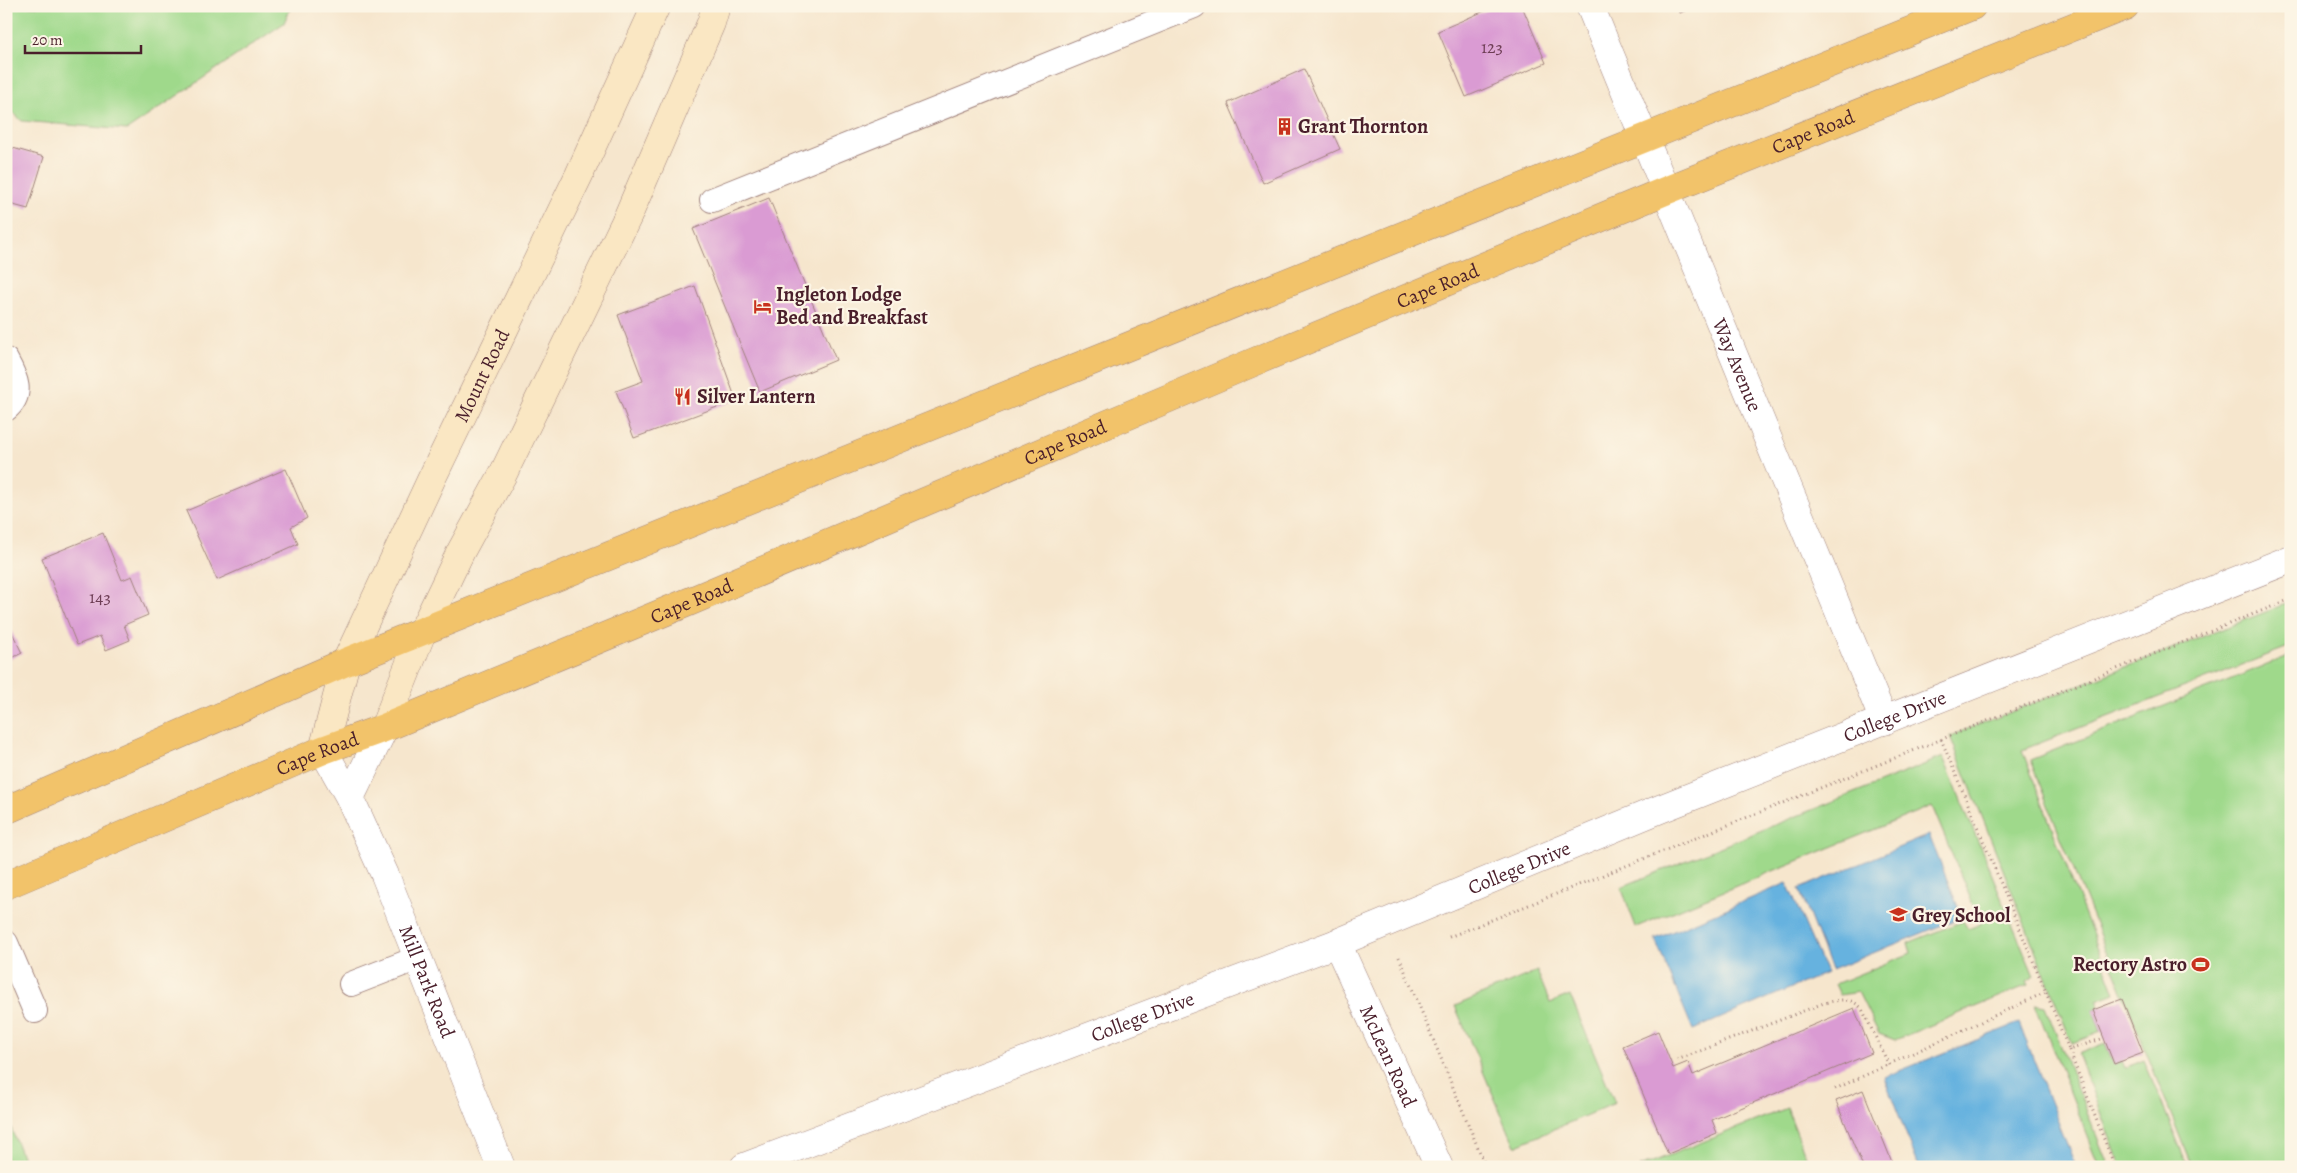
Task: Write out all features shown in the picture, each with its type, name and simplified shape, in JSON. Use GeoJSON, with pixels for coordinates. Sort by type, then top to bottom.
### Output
{"type":"FeatureCollection","features":[{"type":"Feature","properties":{"kind":"main road","name":"Mount Road"},"geometry":{"type":"LineString","coordinates":[[323,750],[346,662],[431,480],[579,175],[656,6]]}},
{"type":"Feature","properties":{"kind":"main road"},"geometry":{"type":"LineString","coordinates":[[384,728],[423,630],[503,474],[628,216],[711,23],[716,6]]}},
{"type":"Feature","properties":{"kind":"main road"},"geometry":{"type":"LineString","coordinates":[[6,810],[423,630],[1972,6]]}},
{"type":"Feature","properties":{"kind":"main road","name":"Cape Road"},"geometry":{"type":"LineString","coordinates":[[6,885],[323,750],[384,728],[691,601],[1263,358],[1665,191],[2125,6]]}},
{"type":"Feature","properties":{"kind":"street","name":"Way Avenue"},"geometry":{"type":"LineString","coordinates":[[1590,6],[1884,722]]}},
{"type":"Feature","properties":{"kind":"street","name":"College Drive"},"geometry":{"type":"LineString","coordinates":[[744,1167],[1337,943],[1660,809],[1884,722],[2291,559]]}},
{"type":"Feature","properties":{"kind":"street"},"geometry":{"type":"LineString","coordinates":[[350,798],[384,728]]}},
{"type":"Feature","properties":{"kind":"street","name":"Mill Park Road"},"geometry":{"type":"LineString","coordinates":[[323,750],[350,798],[385,875],[501,1167]]}},
{"type":"Feature","properties":{"kind":"street","name":"McLean Road"},"geometry":{"type":"LineString","coordinates":[[1337,943],[1439,1167]]}},
{"type":"Feature","properties":{"kind":"lane"},"geometry":{"type":"LineString","coordinates":[[712,200],[1194,6]]}},
{"type":"Feature","properties":{"kind":"lane"},"geometry":{"type":"LineString","coordinates":[[6,360],[14,374],[18,393],[13,403],[6,409]]}},
{"type":"Feature","properties":{"kind":"lane"},"geometry":{"type":"LineString","coordinates":[[6,943],[36,1011]]}},
{"type":"Feature","properties":{"kind":"lane"},"geometry":{"type":"LineString","coordinates":[[351,984],[418,958]]}},
{"type":"Feature","properties":{"kind":"path"},"geometry":{"type":"LineString","coordinates":[[1444,939],[2291,599]]}},
{"type":"Feature","properties":{"kind":"path"},"geometry":{"type":"LineString","coordinates":[[1941,738],[1965,792],[2115,1167]]}},
{"type":"Feature","properties":{"kind":"path"},"geometry":{"type":"LineString","coordinates":[[1407,953],[1398,957],[1486,1167]]}},
{"type":"Feature","properties":{"kind":"path"},"geometry":{"type":"LineString","coordinates":[[1835,1089],[2046,992]]}},
{"type":"Feature","properties":{"kind":"path"},"geometry":{"type":"LineString","coordinates":[[1677,1060],[1824,1003],[1848,999],[1856,1001],[1862,1009],[1889,1065]]}},
{"type":"Feature","properties":{"kind":"path"},"geometry":{"type":"LineString","coordinates":[[2069,1050],[2104,1038]]}},
{"type":"Feature","properties":{"kind":"green space"},"geometry":{"type":"Polygon","coordinates":[[[6,6],[291,6],[284,23],[127,130],[22,121],[6,107],[6,6]]]}},
{"type":"Feature","properties":{"kind":"green space"},"geometry":{"type":"Polygon","coordinates":[[[2291,602],[2291,646],[2022,750],[2115,993],[2097,1000],[2100,1007],[2093,1010],[2101,1032],[2072,1043],[1950,736],[2291,602]]]}},
{"type":"Feature","properties":{"kind":"green space","name":"Rectory Astro"},"geometry":{"type":"Polygon","coordinates":[[[2291,655],[2291,1167],[2192,1167],[2030,760],[2291,655]]]}},
{"type":"Feature","properties":{"kind":"green space"},"geometry":{"type":"Polygon","coordinates":[[[1943,757],[2034,976],[2026,981],[2028,985],[1895,1040],[1879,1034],[1858,992],[1840,995],[1835,984],[1911,953],[1908,943],[1963,921],[1968,929],[1981,924],[1932,806],[1636,927],[1621,887],[1943,757]]]}},
{"type":"Feature","properties":{"kind":"green space"},"geometry":{"type":"Polygon","coordinates":[[[1537,971],[1550,1003],[1570,995],[1615,1103],[1515,1146],[1455,1006],[1537,971]]]}},
{"type":"Feature","properties":{"kind":"green space"},"geometry":{"type":"Polygon","coordinates":[[[2035,1004],[2045,1006],[2109,1167],[2100,1167],[2035,1004]]]}},
{"type":"Feature","properties":{"kind":"green space"},"geometry":{"type":"Polygon","coordinates":[[[2105,1043],[2114,1064],[2122,1061],[2125,1068],[2144,1060],[2188,1167],[2121,1167],[2078,1054],[2105,1043]]]}},
{"type":"Feature","properties":{"kind":"green space"},"geometry":{"type":"Polygon","coordinates":[[[1787,1108],[1810,1167],[1640,1167],[1787,1108]]]}},
{"type":"Feature","properties":{"kind":"green space"},"geometry":{"type":"Polygon","coordinates":[[[6,1115],[26,1167],[6,1167],[6,1115]]]}},
{"type":"Feature","properties":{"kind":"water"},"geometry":{"type":"Polygon","coordinates":[[[1929,835],[1962,917],[1831,970],[1799,889],[1929,835]]]}},
{"type":"Feature","properties":{"kind":"water"},"geometry":{"type":"Polygon","coordinates":[[[1787,883],[1826,973],[1693,1030],[1655,939],[1787,883]]]}},
{"type":"Feature","properties":{"kind":"water"},"geometry":{"type":"Polygon","coordinates":[[[2019,1023],[2076,1167],[1919,1167],[1884,1077],[2019,1023]]]}},
{"type":"Feature","properties":{"kind":"building"},"geometry":{"type":"Polygon","coordinates":[[[1496,6],[1522,6],[1546,63],[1466,97],[1438,31],[1496,6]]]}},
{"type":"Feature","properties":{"kind":"building"},"geometry":{"type":"Polygon","coordinates":[[[1677,6],[1696,6],[1680,13],[1677,6]]]}},
{"type":"Feature","properties":{"kind":"building","name":"Grant Thornton"},"geometry":{"type":"Polygon","coordinates":[[[1304,69],[1340,149],[1263,183],[1228,103],[1304,69]]]}},
{"type":"Feature","properties":{"kind":"building"},"geometry":{"type":"Polygon","coordinates":[[[6,146],[44,157],[28,209],[6,203],[6,146]]]}},
{"type":"Feature","properties":{"kind":"building"},"geometry":{"type":"Polygon","coordinates":[[[769,198],[836,360],[760,392],[693,229],[769,198]]]}},
{"type":"Feature","properties":{"kind":"building"},"geometry":{"type":"Polygon","coordinates":[[[695,286],[736,400],[634,438],[616,391],[643,381],[618,315],[695,286]]]}},
{"type":"Feature","properties":{"kind":"building"},"geometry":{"type":"Polygon","coordinates":[[[286,469],[307,518],[291,527],[298,544],[217,580],[186,511],[286,469]]]}},
{"type":"Feature","properties":{"kind":"building"},"geometry":{"type":"Polygon","coordinates":[[[103,533],[122,580],[132,576],[148,615],[124,625],[130,640],[106,650],[100,636],[77,645],[42,558],[103,533]]]}},
{"type":"Feature","properties":{"kind":"building"},"geometry":{"type":"Polygon","coordinates":[[[6,620],[22,653],[6,661],[6,620]]]}},
{"type":"Feature","properties":{"kind":"building"},"geometry":{"type":"Polygon","coordinates":[[[2122,999],[2143,1053],[2114,1064],[2093,1010],[2122,999]]]}},
{"type":"Feature","properties":{"kind":"building"},"geometry":{"type":"Polygon","coordinates":[[[1854,1008],[1872,1053],[1712,1120],[1717,1133],[1668,1154],[1623,1046],[1658,1031],[1673,1068],[1688,1062],[1693,1075],[1854,1008]]]}},
{"type":"Feature","properties":{"kind":"building"},"geometry":{"type":"Polygon","coordinates":[[[1863,1090],[1894,1167],[1863,1167],[1836,1101],[1863,1090]]]}},
{"type":"Feature","properties":{"kind":"place","name":"Grant Thornton"},"geometry":{"type":"Point","coordinates":[1284,126]}},
{"type":"Feature","properties":{"kind":"place","name":"Ingleton Lodge Bed and Breakfast"},"geometry":{"type":"Point","coordinates":[762,306]}},
{"type":"Feature","properties":{"kind":"place","name":"Silver Lantern"},"geometry":{"type":"Point","coordinates":[683,396]}},
{"type":"Feature","properties":{"kind":"place","name":"Grey School"},"geometry":{"type":"Point","coordinates":[1898,915]}},
{"type":"Feature","properties":{"kind":"place","name":"Rectory Astro"},"geometry":{"type":"Point","coordinates":[2201,964]}}]}
